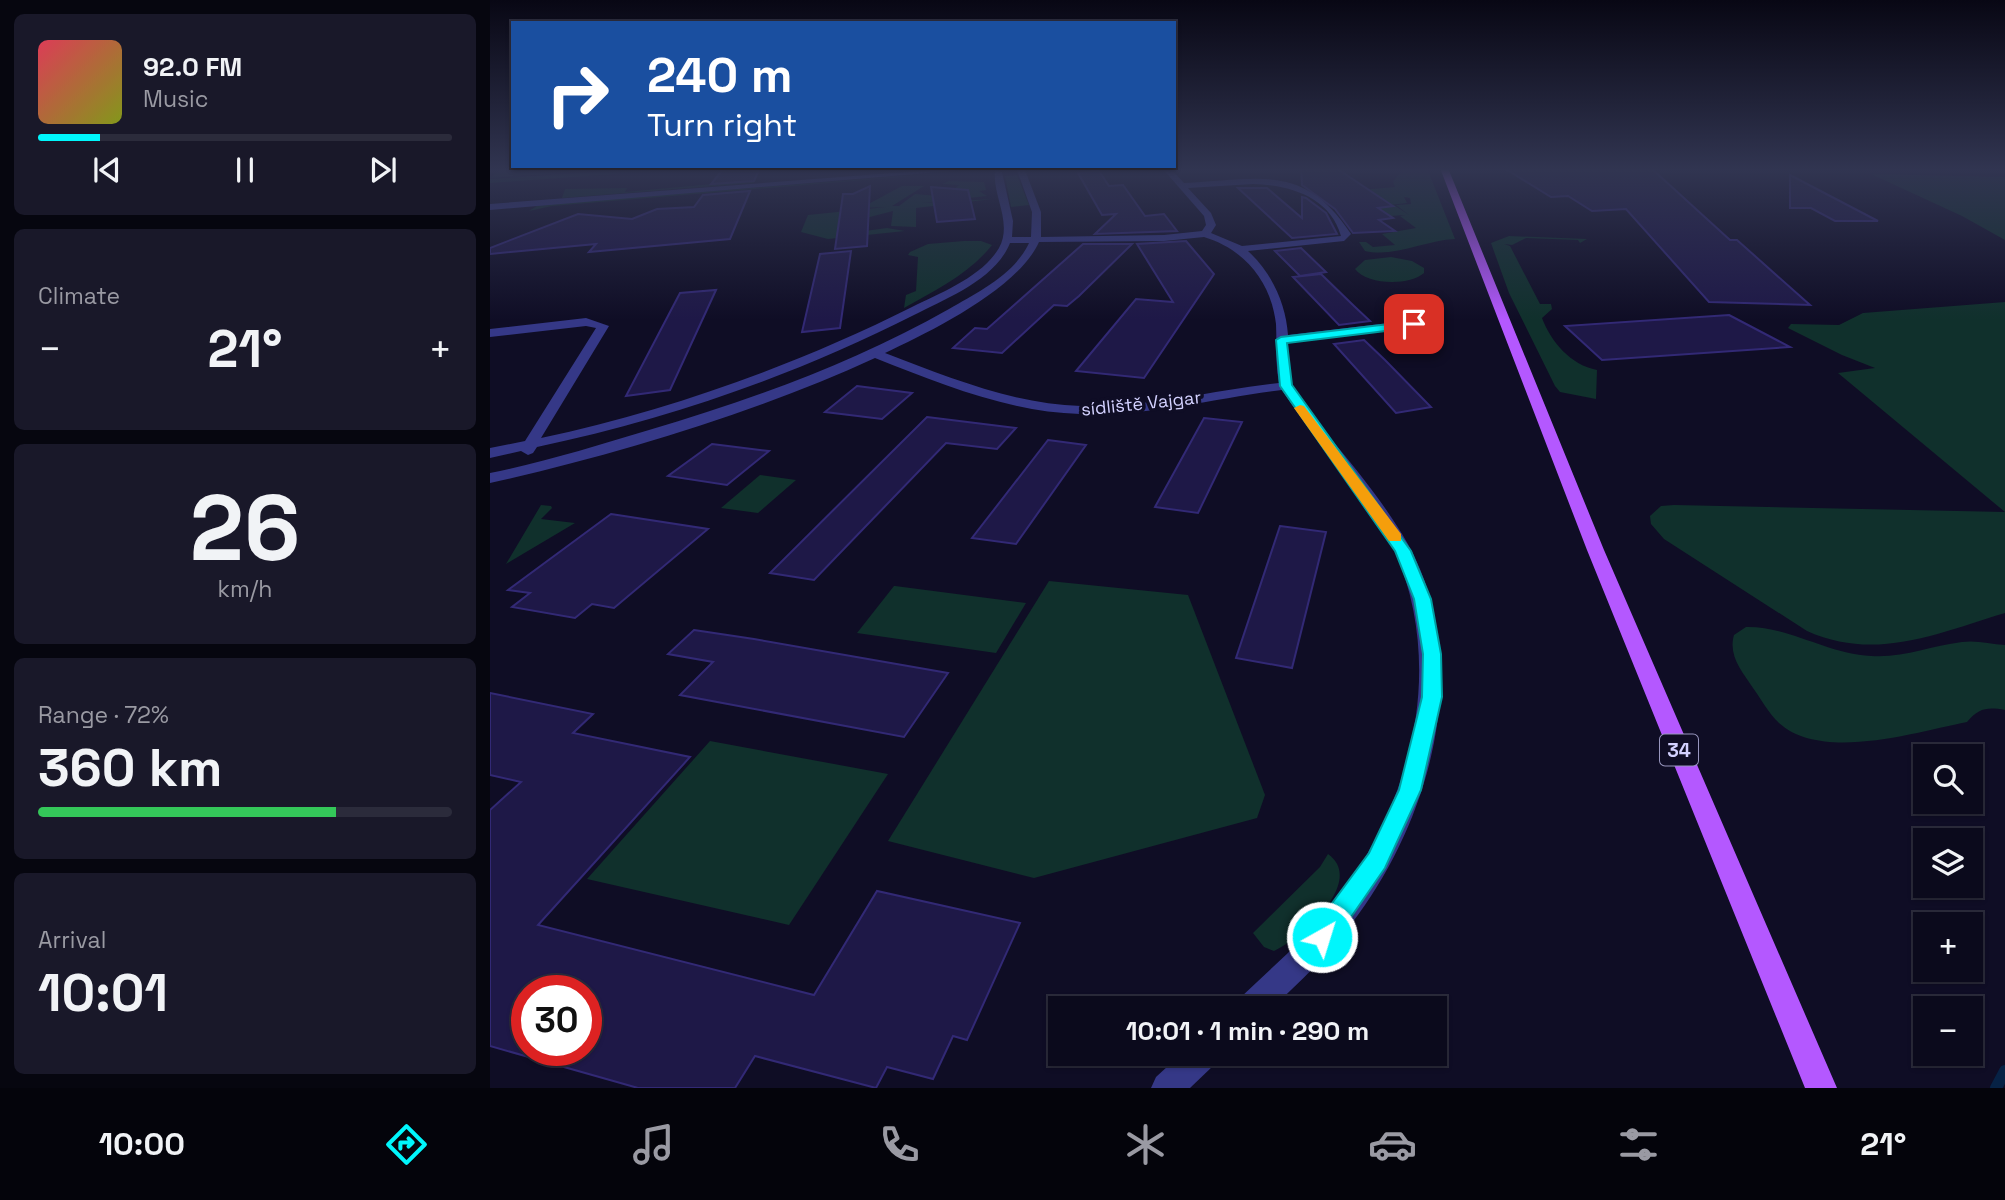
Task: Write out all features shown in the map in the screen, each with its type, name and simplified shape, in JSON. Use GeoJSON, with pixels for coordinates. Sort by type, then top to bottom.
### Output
{"type":"FeatureCollection","features":[{"type":"Feature","properties":{"kind":"main road","name":"34"},"geometry":{"type":"LineString","coordinates":[[1461,219],[1509,330],[1576,504],[1821,1088]]}},
{"type":"Feature","properties":{"kind":"street"},"geometry":{"type":"LineString","coordinates":[[490,453],[695,403],[775,374],[899,319],[967,281],[994,259],[1007,240],[1007,219]]}},
{"type":"Feature","properties":{"kind":"street"},"geometry":{"type":"LineString","coordinates":[[490,478],[727,412],[878,354],[996,284],[1016,268],[1036,239],[1039,219]]}},
{"type":"Feature","properties":{"kind":"street"},"geometry":{"type":"LineString","coordinates":[[1205,233],[1211,225],[1209,219]]}},
{"type":"Feature","properties":{"kind":"street"},"geometry":{"type":"LineString","coordinates":[[1238,249],[1344,238],[1346,234],[1338,219]]}},
{"type":"Feature","properties":{"kind":"street"},"geometry":{"type":"LineString","coordinates":[[1007,240],[1164,238],[1205,233],[1238,249],[1270,287],[1280,318],[1286,386],[1403,551],[1423,599],[1430,635],[1432,697],[1410,790],[1377,861],[1347,906],[1309,953],[1263,996]]}},
{"type":"Feature","properties":{"kind":"street"},"geometry":{"type":"LineString","coordinates":[[490,332],[586,322],[603,326],[530,445],[524,470]]}},
{"type":"Feature","properties":{"kind":"street"},"geometry":{"type":"LineString","coordinates":[[1281,340],[1414,324]]}},
{"type":"Feature","properties":{"kind":"street","name":"sídliště Vajgar"},"geometry":{"type":"LineString","coordinates":[[848,342],[1025,404],[1054,409],[1143,406],[1286,386]]}},
{"type":"Feature","properties":{"kind":"street"},"geometry":{"type":"LineString","coordinates":[[1171,1087],[1191,1066]]}},
{"type":"Feature","properties":{"kind":"green space"},"geometry":{"type":"Polygon","coordinates":[[[806,219],[866,219],[865,231],[887,228],[905,231],[828,239],[801,232],[806,219]]]}},
{"type":"Feature","properties":{"kind":"green space"},"geometry":{"type":"Polygon","coordinates":[[[892,219],[916,219],[916,227],[891,226],[892,219]]]}},
{"type":"Feature","properties":{"kind":"green space"},"geometry":{"type":"Polygon","coordinates":[[[1404,219],[1447,219],[1455,239],[1376,253],[1365,251],[1359,242],[1366,242],[1373,247],[1395,245],[1382,234],[1416,228],[1404,219]]]}},
{"type":"Feature","properties":{"kind":"green space"},"geometry":{"type":"Polygon","coordinates":[[[1967,219],[2005,219],[2005,240],[1967,219]]]}},
{"type":"Feature","properties":{"kind":"green space"},"geometry":{"type":"Polygon","coordinates":[[[1509,236],[1587,239],[1580,243],[1578,240],[1526,238],[1512,245],[1504,244],[1510,246],[1540,304],[1551,304],[1552,309],[1542,318],[1551,336],[1571,358],[1597,370],[1596,399],[1560,392],[1555,386],[1509,293],[1491,243],[1509,236]]]}},
{"type":"Feature","properties":{"kind":"green space"},"geometry":{"type":"Polygon","coordinates":[[[981,241],[992,245],[962,273],[904,308],[906,295],[916,291],[918,257],[908,255],[910,252],[928,244],[981,241]]]}},
{"type":"Feature","properties":{"kind":"green space"},"geometry":{"type":"Polygon","coordinates":[[[1391,257],[1412,261],[1424,268],[1424,273],[1409,280],[1388,282],[1369,278],[1355,269],[1365,260],[1391,257]]]}},
{"type":"Feature","properties":{"kind":"green space"},"geometry":{"type":"Polygon","coordinates":[[[2005,302],[2005,512],[1838,373],[1875,368],[1788,328],[1791,324],[1839,325],[1863,313],[2005,302]]]}},
{"type":"Feature","properties":{"kind":"green space"},"geometry":{"type":"Polygon","coordinates":[[[760,475],[796,480],[758,513],[721,508],[760,475]]]}},
{"type":"Feature","properties":{"kind":"green space"},"geometry":{"type":"Polygon","coordinates":[[[541,505],[552,508],[541,519],[575,523],[506,564],[541,505]]]}},
{"type":"Feature","properties":{"kind":"green space"},"geometry":{"type":"Polygon","coordinates":[[[1661,506],[2005,512],[2005,613],[1907,641],[1858,644],[1833,640],[1807,631],[1664,539],[1651,524],[1650,516],[1661,506]]]}},
{"type":"Feature","properties":{"kind":"green space"},"geometry":{"type":"Polygon","coordinates":[[[1049,581],[1188,595],[1265,795],[1257,818],[1034,878],[888,841],[1049,581]]]}},
{"type":"Feature","properties":{"kind":"green space"},"geometry":{"type":"Polygon","coordinates":[[[894,586],[1026,603],[996,653],[857,633],[894,586]]]}},
{"type":"Feature","properties":{"kind":"green space"},"geometry":{"type":"Polygon","coordinates":[[[1746,627],[1777,631],[1839,650],[1871,656],[1895,655],[1968,642],[2005,645],[2005,710],[1984,710],[1967,722],[1870,741],[1819,741],[1797,735],[1772,715],[1734,657],[1734,635],[1746,627]]]}},
{"type":"Feature","properties":{"kind":"green space"},"geometry":{"type":"Polygon","coordinates":[[[710,741],[888,774],[789,925],[587,879],[710,741]]]}},
{"type":"Feature","properties":{"kind":"green space"},"geometry":{"type":"Polygon","coordinates":[[[1328,854],[1338,865],[1340,879],[1326,908],[1286,944],[1274,951],[1264,947],[1253,933],[1320,867],[1328,854]]]}},
{"type":"Feature","properties":{"kind":"building"},"geometry":{"type":"Polygon","coordinates":[[[566,219],[738,219],[730,239],[589,252],[596,244],[490,254],[490,248],[566,219]]]}},
{"type":"Feature","properties":{"kind":"building"},"geometry":{"type":"Polygon","coordinates":[[[839,219],[868,219],[867,246],[835,249],[839,219]]]}},
{"type":"Feature","properties":{"kind":"building"},"geometry":{"type":"Polygon","coordinates":[[[936,219],[975,219],[937,222],[936,219]]]}},
{"type":"Feature","properties":{"kind":"building"},"geometry":{"type":"Polygon","coordinates":[[[1111,219],[1168,219],[1177,231],[1095,234],[1111,219]]]}},
{"type":"Feature","properties":{"kind":"building"},"geometry":{"type":"Polygon","coordinates":[[[1271,219],[1329,219],[1337,234],[1292,238],[1271,219]]]}},
{"type":"Feature","properties":{"kind":"building"},"geometry":{"type":"Polygon","coordinates":[[[1342,219],[1388,219],[1379,220],[1395,231],[1353,233],[1342,219]]]}},
{"type":"Feature","properties":{"kind":"building"},"geometry":{"type":"Polygon","coordinates":[[[1635,219],[1707,219],[1730,240],[1737,240],[1810,305],[1709,302],[1635,219]]]}},
{"type":"Feature","properties":{"kind":"building"},"geometry":{"type":"Polygon","coordinates":[[[1831,219],[1878,221],[1835,221],[1831,219]]]}},
{"type":"Feature","properties":{"kind":"building"},"geometry":{"type":"Polygon","coordinates":[[[1186,241],[1214,274],[1144,378],[1076,371],[1136,299],[1173,302],[1137,244],[1186,241]]]}},
{"type":"Feature","properties":{"kind":"building"},"geometry":{"type":"Polygon","coordinates":[[[1083,244],[1132,244],[1079,296],[1067,306],[1054,305],[1002,353],[953,348],[975,328],[987,329],[1083,244]]]}},
{"type":"Feature","properties":{"kind":"building"},"geometry":{"type":"Polygon","coordinates":[[[1301,248],[1326,272],[1300,276],[1275,251],[1301,248]]]}},
{"type":"Feature","properties":{"kind":"building"},"geometry":{"type":"Polygon","coordinates":[[[851,251],[840,328],[802,332],[820,254],[851,251]]]}},
{"type":"Feature","properties":{"kind":"building"},"geometry":{"type":"Polygon","coordinates":[[[1321,274],[1370,321],[1339,325],[1293,277],[1321,274]]]}},
{"type":"Feature","properties":{"kind":"building"},"geometry":{"type":"Polygon","coordinates":[[[716,290],[670,390],[626,396],[680,293],[716,290]]]}},
{"type":"Feature","properties":{"kind":"building"},"geometry":{"type":"Polygon","coordinates":[[[1729,315],[1790,347],[1602,360],[1565,326],[1729,315]]]}},
{"type":"Feature","properties":{"kind":"building"},"geometry":{"type":"Polygon","coordinates":[[[1364,340],[1431,407],[1396,413],[1334,344],[1364,340]]]}},
{"type":"Feature","properties":{"kind":"building"},"geometry":{"type":"Polygon","coordinates":[[[857,386],[912,393],[882,419],[825,412],[857,386]]]}},
{"type":"Feature","properties":{"kind":"building"},"geometry":{"type":"Polygon","coordinates":[[[927,417],[1016,428],[997,449],[946,443],[814,580],[770,573],[927,417]]]}},
{"type":"Feature","properties":{"kind":"building"},"geometry":{"type":"Polygon","coordinates":[[[1204,418],[1242,422],[1198,513],[1155,507],[1204,418]]]}},
{"type":"Feature","properties":{"kind":"building"},"geometry":{"type":"Polygon","coordinates":[[[1048,440],[1086,445],[1016,544],[972,538],[1048,440]]]}},
{"type":"Feature","properties":{"kind":"building"},"geometry":{"type":"Polygon","coordinates":[[[712,444],[769,451],[727,485],[668,476],[712,444]]]}},
{"type":"Feature","properties":{"kind":"building"},"geometry":{"type":"Polygon","coordinates":[[[611,514],[708,529],[614,608],[592,604],[575,618],[512,607],[530,593],[508,590],[611,514]]]}},
{"type":"Feature","properties":{"kind":"building"},"geometry":{"type":"Polygon","coordinates":[[[1280,526],[1326,532],[1292,668],[1236,658],[1280,526]]]}},
{"type":"Feature","properties":{"kind":"building"},"geometry":{"type":"Polygon","coordinates":[[[694,630],[948,673],[904,737],[680,695],[713,662],[668,654],[694,630]]]}},
{"type":"Feature","properties":{"kind":"building"},"geometry":{"type":"Polygon","coordinates":[[[490,693],[593,714],[573,733],[690,757],[538,925],[814,995],[877,891],[1020,923],[967,1040],[953,1036],[933,1079],[887,1067],[876,1088],[755,1056],[735,1088],[638,1088],[560,1066],[602,1066],[602,975],[511,975],[511,1052],[490,1046],[490,810],[521,782],[490,775],[490,693]]]}},
{"type":"Feature","properties":{"kind":"waterway"},"geometry":{"type":"LineString","coordinates":[[1996,1088],[2005,1071]]}},
{"type":"Feature","properties":{"kind":"slow traffic"},"geometry":{"type":"LineString","coordinates":[[1300,408],[1350,472],[1395,537]]}},
{"type":"Feature","properties":{"kind":"route"},"geometry":{"type":"LineString","coordinates":[[1322,937],[1377,861],[1410,790],[1432,697],[1432,654],[1423,599],[1403,551],[1350,472],[1302,412],[1286,386],[1282,371],[1281,340],[1414,324]]}}]}
